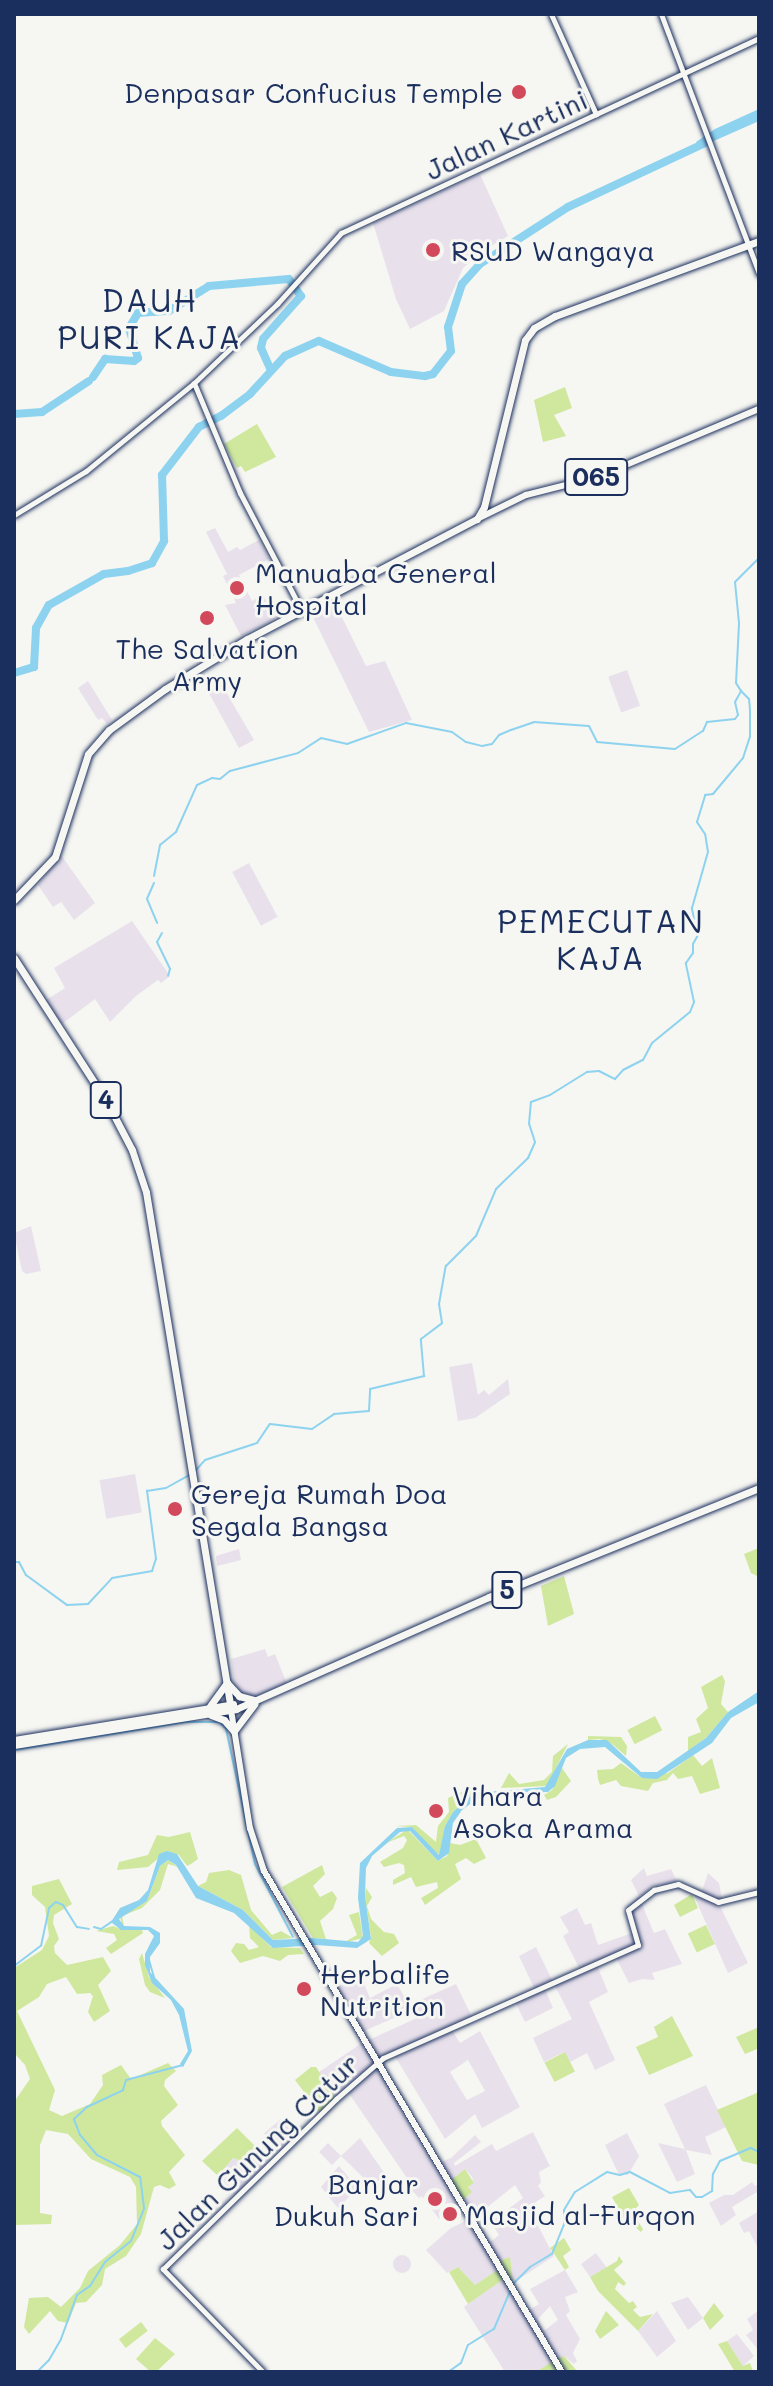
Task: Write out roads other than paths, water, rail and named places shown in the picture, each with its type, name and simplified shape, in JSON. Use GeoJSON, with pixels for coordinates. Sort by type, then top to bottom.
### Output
{"type":"FeatureCollection","features":[{"type":"Feature","properties":{"kind":"highway"},"geometry":{"type":"LineString","coordinates":[[14,900],[55,857],[88,754],[96,743],[165,689],[247,639],[477,519],[485,503],[516,373],[531,331],[555,316],[759,241]]}},
{"type":"Feature","properties":{"kind":"highway","name":"4"},"geometry":{"type":"LineString","coordinates":[[14,958],[115,1117],[146,1192],[231,1708]]}},
{"type":"Feature","properties":{"kind":"highway","name":"5"},"geometry":{"type":"LineString","coordinates":[[14,1742],[243,1706],[489,1597],[759,1488]]}},
{"type":"Feature","properties":{"kind":"highway"},"geometry":{"type":"LineString","coordinates":[[227,1683],[239,1696],[259,1700],[243,1715],[234,1731],[224,1720],[205,1712],[227,1683]]}},
{"type":"Feature","properties":{"kind":"main road","name":"065"},"geometry":{"type":"LineString","coordinates":[[477,519],[532,493],[597,477],[759,409]]}},
{"type":"Feature","properties":{"kind":"main road"},"geometry":{"type":"LineString","coordinates":[[485,503],[496,510]]}},
{"type":"Feature","properties":{"kind":"main road"},"geometry":{"type":"LineString","coordinates":[[231,1708],[254,1845],[268,1879],[562,2372]]}},
{"type":"Feature","properties":{"kind":"street"},"geometry":{"type":"LineString","coordinates":[[551,14],[598,113]]}},
{"type":"Feature","properties":{"kind":"street"},"geometry":{"type":"LineString","coordinates":[[661,14],[759,274]]}},
{"type":"Feature","properties":{"kind":"street","name":"Jalan Kartini"},"geometry":{"type":"LineString","coordinates":[[14,515],[81,475],[194,383],[300,281],[341,233],[759,38]]}},
{"type":"Feature","properties":{"kind":"street"},"geometry":{"type":"LineString","coordinates":[[194,383],[240,493],[302,611]]}},
{"type":"Feature","properties":{"kind":"street"},"geometry":{"type":"LineString","coordinates":[[378,2062],[638,1945],[628,1910],[654,1890],[678,1884],[718,1902],[759,1892]]}},
{"type":"Feature","properties":{"kind":"street","name":"Jalan Gunung Catur"},"geometry":{"type":"LineString","coordinates":[[263,2372],[163,2269],[378,2062]]}},
{"type":"Feature","properties":{"kind":"water"},"geometry":{"type":"Polygon","coordinates":[[[759,109],[759,121],[698,148],[696,142],[715,129],[759,109]]]}},
{"type":"Feature","properties":{"kind":"water"},"geometry":{"type":"Polygon","coordinates":[[[759,1691],[759,1702],[731,1718],[712,1743],[657,1779],[642,1778],[605,1747],[580,1749],[566,1758],[555,1786],[548,1792],[492,1793],[480,1797],[462,1810],[453,1823],[449,1853],[438,1861],[410,1831],[400,1832],[372,1856],[366,1868],[365,1896],[371,1939],[357,1948],[316,1945],[273,1948],[234,1913],[196,1898],[176,1865],[168,1860],[160,1866],[147,1901],[119,1919],[124,1926],[150,1927],[160,1933],[160,1943],[150,1957],[150,1972],[184,2009],[192,2051],[183,2067],[180,2064],[188,2051],[179,2015],[171,2000],[152,1983],[145,1965],[145,1954],[154,1936],[148,1930],[121,1930],[111,1922],[120,1908],[139,1900],[148,1890],[159,1854],[167,1851],[177,1854],[198,1886],[243,1910],[273,1940],[313,1938],[358,1942],[363,1936],[358,1898],[360,1863],[397,1828],[412,1827],[439,1855],[445,1826],[453,1812],[474,1793],[545,1787],[567,1749],[588,1740],[607,1740],[641,1772],[657,1772],[706,1738],[728,1712],[759,1691]]]}},
{"type":"Feature","properties":{"kind":"waterway"},"geometry":{"type":"LineString","coordinates":[[14,673],[34,667],[36,628],[49,605],[104,574],[128,571],[152,563],[164,541],[162,475],[199,427],[221,416],[250,394],[285,356],[319,341],[391,372],[433,374],[451,351],[448,327],[462,284],[480,264],[568,207],[705,143]]}},
{"type":"Feature","properties":{"kind":"waterway"},"geometry":{"type":"LineString","coordinates":[[93,377],[105,359],[134,361],[138,358],[129,328],[138,313],[169,311],[209,286],[289,279],[301,296],[263,339],[261,348],[271,370]]}},
{"type":"Feature","properties":{"kind":"waterway"},"geometry":{"type":"LineString","coordinates":[[14,414],[42,412],[89,381]]}},
{"type":"Feature","properties":{"kind":"waterway"},"geometry":{"type":"LineString","coordinates":[[154,876],[160,845],[176,832],[197,785],[212,778],[220,779],[230,771],[298,753],[321,738],[347,744],[406,723],[452,732],[466,742],[482,746],[492,744],[499,735],[534,722],[589,726],[597,742],[675,749],[703,731],[707,722],[735,719],[738,715],[735,702],[741,691],[736,683],[739,623],[735,582],[759,558]]}},
{"type":"Feature","properties":{"kind":"waterway"},"geometry":{"type":"LineString","coordinates":[[196,1470],[205,1460],[257,1443],[270,1424],[312,1429],[334,1414],[369,1411],[370,1389],[424,1376],[421,1339],[442,1323],[439,1304],[446,1266],[476,1236],[496,1189],[528,1158],[535,1142],[529,1124],[531,1102],[550,1095],[587,1072],[599,1071],[615,1079],[623,1070],[643,1060],[652,1043],[690,1012],[694,1002],[686,963],[693,953],[693,944],[698,935],[692,908],[708,852],[705,834],[697,822],[705,795],[713,794],[743,758],[750,737],[750,710],[749,699],[741,691]]}},
{"type":"Feature","properties":{"kind":"waterway"},"geometry":{"type":"LineString","coordinates":[[154,883],[147,899],[157,923]]}},
{"type":"Feature","properties":{"kind":"waterway"},"geometry":{"type":"LineString","coordinates":[[162,933],[157,942],[170,969],[168,976]]}},
{"type":"Feature","properties":{"kind":"waterway"},"geometry":{"type":"LineString","coordinates":[[14,1562],[19,1562],[26,1575],[67,1605],[88,1604],[112,1578],[152,1571],[156,1559],[147,1491],[166,1488],[191,1474]]}},
{"type":"Feature","properties":{"kind":"waterway"},"geometry":{"type":"LineString","coordinates":[[14,1750],[185,1722],[220,1722],[226,1729],[255,1864],[293,1937]]}},
{"type":"Feature","properties":{"kind":"waterway"},"geometry":{"type":"LineString","coordinates":[[14,1966],[41,1946],[49,1908],[56,1902],[63,1905],[77,1927],[89,1929]]}},
{"type":"Feature","properties":{"kind":"waterway"},"geometry":{"type":"LineString","coordinates":[[94,1927],[101,1929],[113,1921]]}},
{"type":"Feature","properties":{"kind":"waterway"},"geometry":{"type":"LineString","coordinates":[[149,1960],[154,1977]]}},
{"type":"Feature","properties":{"kind":"waterway"},"geometry":{"type":"LineString","coordinates":[[37,2372],[49,2360],[61,2339],[77,2295],[90,2286],[105,2262],[131,2241],[144,2208],[140,2177],[97,2155],[80,2135],[74,2119],[87,2107],[123,2090],[126,2080],[183,2065]]}},
{"type":"Feature","properties":{"kind":"waterway"},"geometry":{"type":"LineString","coordinates":[[514,2283],[530,2267],[552,2254],[564,2225],[564,2210],[575,2192],[607,2172],[620,2175],[630,2172],[670,2193],[690,2190],[696,2197],[702,2197],[712,2191],[713,2174],[720,2161],[751,2148],[759,2152]]}},
{"type":"Feature","properties":{"kind":"waterway"},"geometry":{"type":"LineString","coordinates":[[448,2372],[461,2363],[468,2345],[494,2329],[511,2289]]}},
{"type":"Feature","properties":{"kind":"place","name":"Denpasar Confucius Temple"},"geometry":{"type":"Point","coordinates":[519,92]}},
{"type":"Feature","properties":{"kind":"place","name":"RSUD Wangaya"},"geometry":{"type":"Point","coordinates":[433,250]}},
{"type":"Feature","properties":{"kind":"place","name":"Manuaba General Hospital"},"geometry":{"type":"Point","coordinates":[237,588]}},
{"type":"Feature","properties":{"kind":"place","name":"The Salvation Army"},"geometry":{"type":"Point","coordinates":[207,618]}},
{"type":"Feature","properties":{"kind":"place","name":"Gereja Rumah Doa Segala Bangsa"},"geometry":{"type":"Point","coordinates":[175,1509]}},
{"type":"Feature","properties":{"kind":"place","name":"Vihara Asoka Arama"},"geometry":{"type":"Point","coordinates":[436,1811]}},
{"type":"Feature","properties":{"kind":"place","name":"Herbalife Nutrition"},"geometry":{"type":"Point","coordinates":[304,1989]}},
{"type":"Feature","properties":{"kind":"place","name":"Banjar Dukuh Sari"},"geometry":{"type":"Point","coordinates":[435,2199]}},
{"type":"Feature","properties":{"kind":"place","name":"Masjid al-Furqon"},"geometry":{"type":"Point","coordinates":[450,2214]}},
{"type":"Feature","properties":{"kind":"district","name":"DAUH PURI KAJA"},"geometry":{"type":"Point","coordinates":[150,318]}},
{"type":"Feature","properties":{"kind":"district","name":"PEMECUTAN KAJA"},"geometry":{"type":"Point","coordinates":[601,940]}}]}
